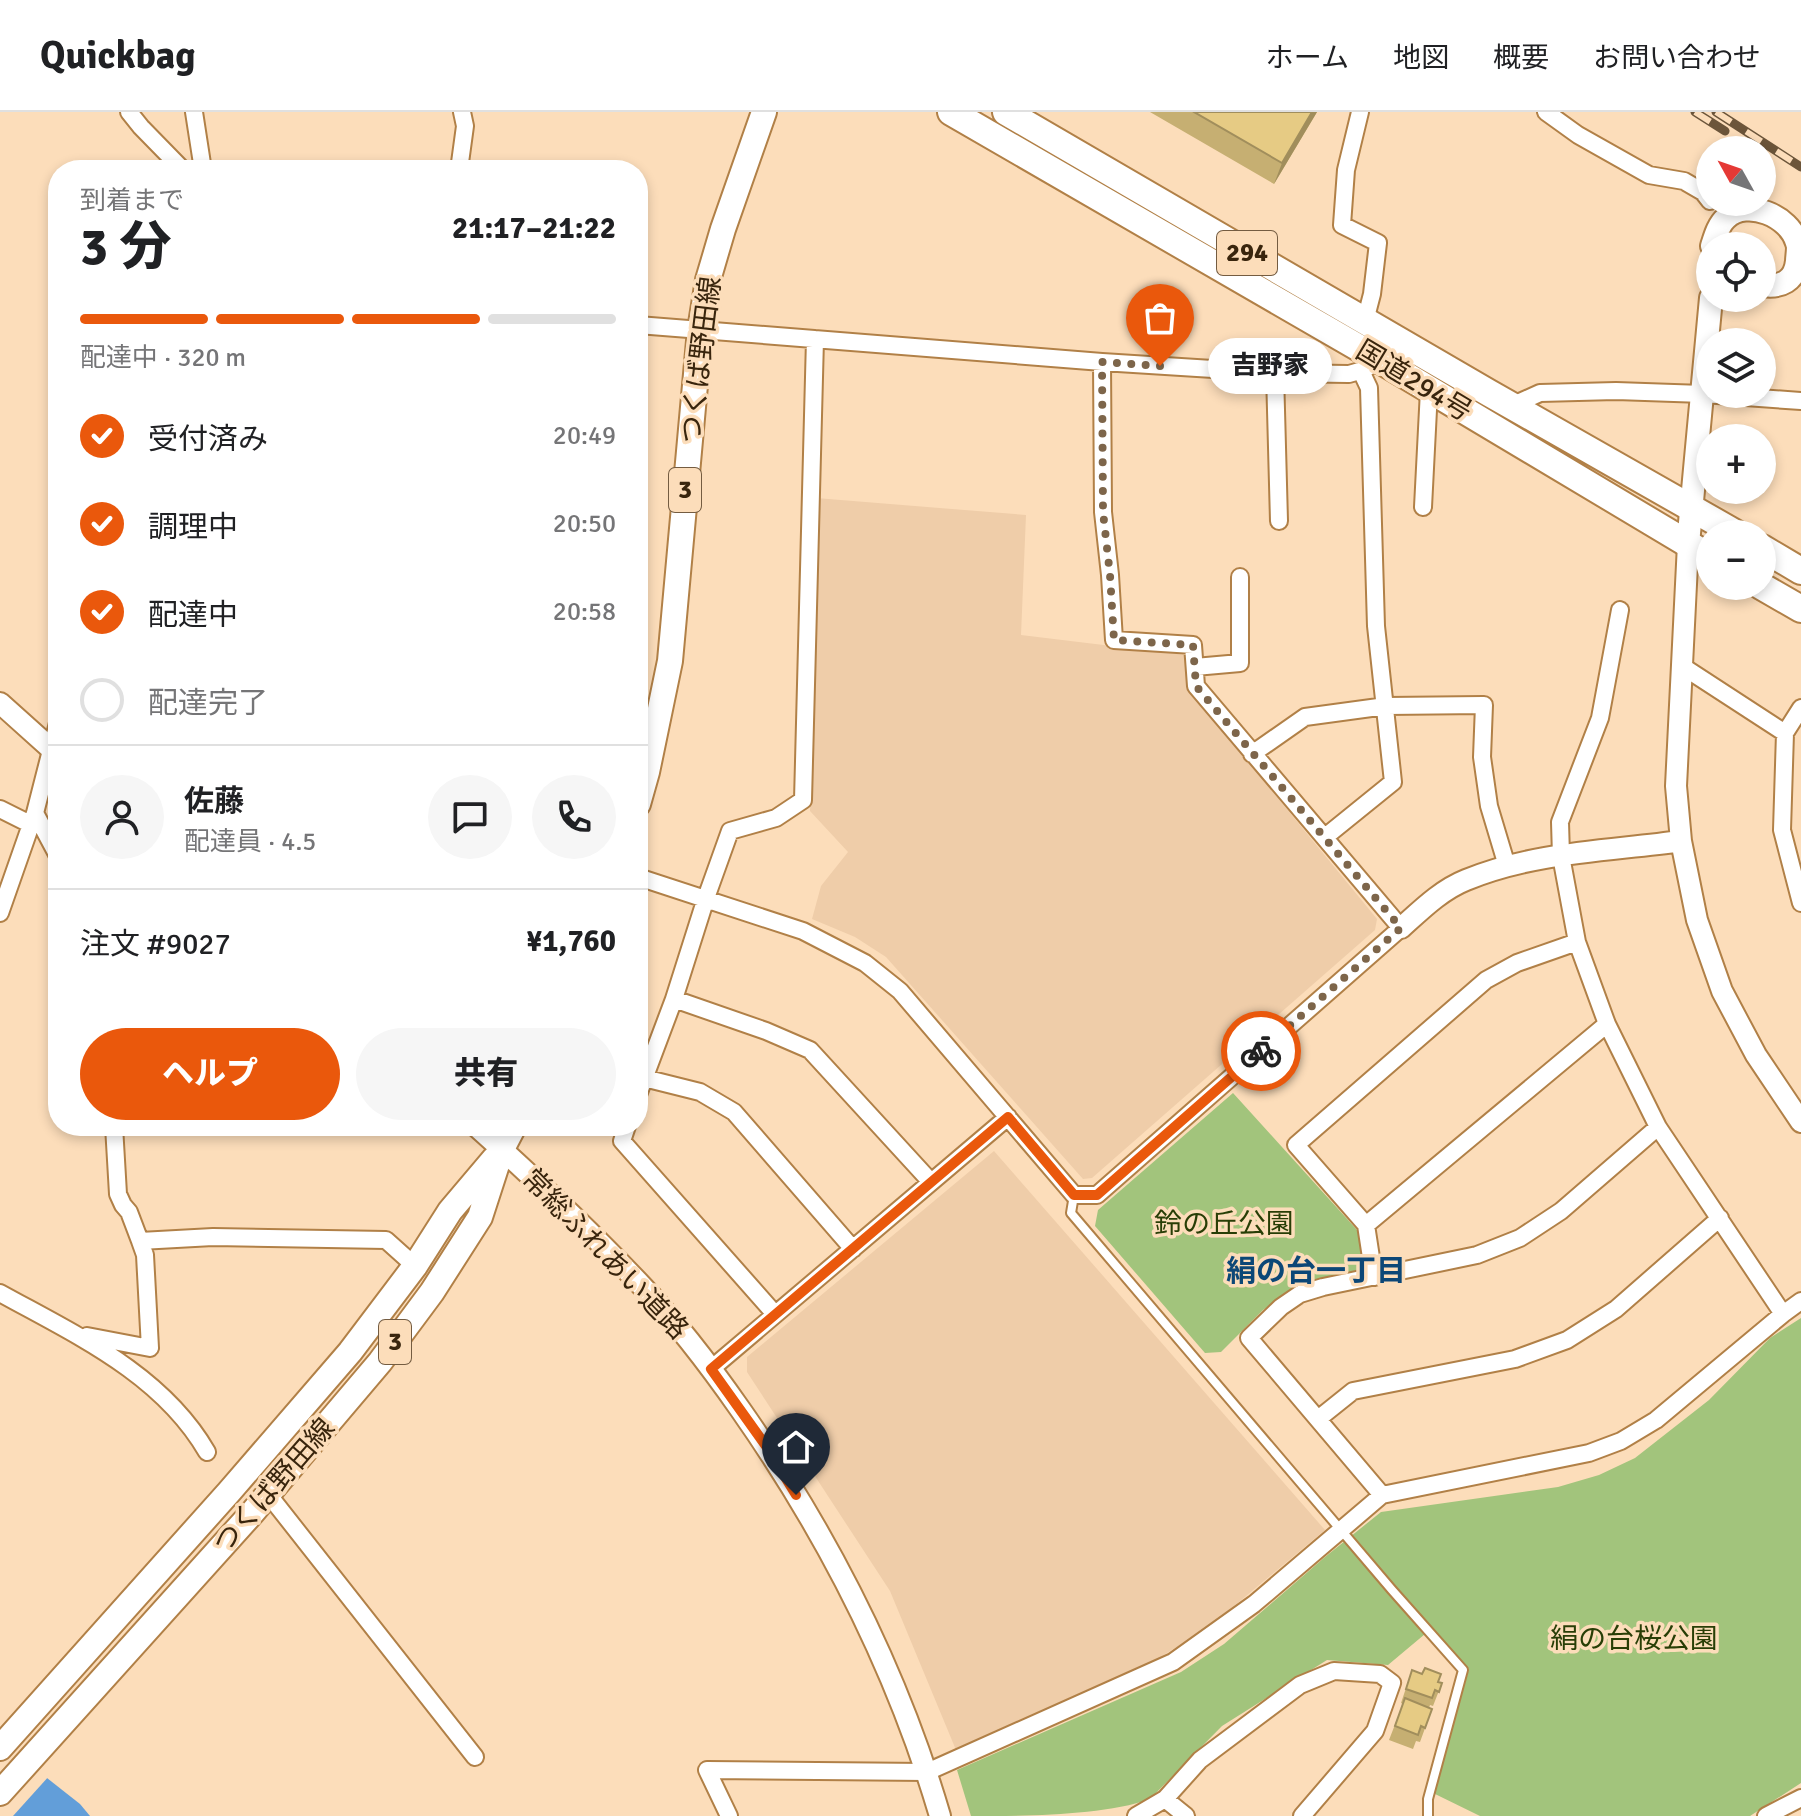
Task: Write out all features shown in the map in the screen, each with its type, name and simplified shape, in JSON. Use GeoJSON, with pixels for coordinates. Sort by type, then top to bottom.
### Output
{"type":"FeatureCollection","features":[{"type":"Feature","properties":{"kind":"highway","name":"国道294号"},"geometry":{"type":"LineString","coordinates":[[951,112],[1370,365],[1429,390],[1696,548]]}},
{"type":"Feature","properties":{"kind":"highway","name":"国道294号"},"geometry":{"type":"LineString","coordinates":[[1006,112],[1713,520]]}},
{"type":"Feature","properties":{"kind":"highway"},"geometry":{"type":"LineString","coordinates":[[1776,556],[1801,571]]}},
{"type":"Feature","properties":{"kind":"highway"},"geometry":{"type":"LineString","coordinates":[[1776,595],[1801,609]]}},
{"type":"Feature","properties":{"kind":"main road","name":"つくば野田線"},"geometry":{"type":"LineString","coordinates":[[648,767],[670,661],[700,330],[712,267],[764,112]]}},
{"type":"Feature","properties":{"kind":"main road"},"geometry":{"type":"LineString","coordinates":[[1775,216],[1797,243],[1793,276],[1776,286]]}},
{"type":"Feature","properties":{"kind":"main road"},"geometry":{"type":"LineString","coordinates":[[1696,532],[1692,508],[1702,408]]}},
{"type":"Feature","properties":{"kind":"main road","name":"つくば野田線"},"geometry":{"type":"LineString","coordinates":[[0,1793],[252,1513],[380,1362],[432,1292],[480,1217],[509,1136]]}},
{"type":"Feature","properties":{"kind":"main road","name":"つくば野田線"},"geometry":{"type":"LineString","coordinates":[[0,1748],[350,1352],[415,1266],[460,1198],[502,1149]]}},
{"type":"Feature","properties":{"kind":"street"},"geometry":{"type":"LineString","coordinates":[[129,112],[170,160]]}},
{"type":"Feature","properties":{"kind":"street"},"geometry":{"type":"LineString","coordinates":[[194,112],[201,160]]}},
{"type":"Feature","properties":{"kind":"street"},"geometry":{"type":"LineString","coordinates":[[460,160],[465,126],[462,112]]}},
{"type":"Feature","properties":{"kind":"street"},"geometry":{"type":"LineString","coordinates":[[1360,112],[1346,170],[1342,225],[1378,243],[1372,294],[1365,321]]}},
{"type":"Feature","properties":{"kind":"street"},"geometry":{"type":"LineString","coordinates":[[1546,112],[1578,135],[1649,175],[1684,181],[1696,188]]}},
{"type":"Feature","properties":{"kind":"street"},"geometry":{"type":"LineString","coordinates":[[648,326],[1275,373],[1338,375],[1370,365],[1376,626],[1393,782],[1325,837]]}},
{"type":"Feature","properties":{"kind":"street"},"geometry":{"type":"LineString","coordinates":[[648,1067],[730,831],[776,818],[803,800],[815,339]]}},
{"type":"Feature","properties":{"kind":"street"},"geometry":{"type":"LineString","coordinates":[[1102,362],[1103,512],[1114,640],[1193,645],[1196,686],[1401,928]]}},
{"type":"Feature","properties":{"kind":"street"},"geometry":{"type":"LineString","coordinates":[[1275,373],[1279,521]]}},
{"type":"Feature","properties":{"kind":"street"},"geometry":{"type":"LineString","coordinates":[[1423,507],[1429,390]]}},
{"type":"Feature","properties":{"kind":"street"},"geometry":{"type":"LineString","coordinates":[[1511,406],[1540,393],[1696,394]]}},
{"type":"Feature","properties":{"kind":"street"},"geometry":{"type":"LineString","coordinates":[[1776,399],[1801,401]]}},
{"type":"Feature","properties":{"kind":"street"},"geometry":{"type":"LineString","coordinates":[[1696,570],[1682,666],[1676,786],[1681,841],[1697,920],[1722,991],[1756,1055],[1801,1122]]}},
{"type":"Feature","properties":{"kind":"street"},"geometry":{"type":"LineString","coordinates":[[1195,667],[1240,663],[1240,577]]}},
{"type":"Feature","properties":{"kind":"street"},"geometry":{"type":"LineString","coordinates":[[1620,610],[1600,718],[1560,822],[1561,856],[1577,942],[1607,1024],[1658,1127],[1783,1314]]}},
{"type":"Feature","properties":{"kind":"street"},"geometry":{"type":"LineString","coordinates":[[1682,666],[1785,733]]}},
{"type":"Feature","properties":{"kind":"street"},"geometry":{"type":"LineString","coordinates":[[0,703],[48,746]]}},
{"type":"Feature","properties":{"kind":"street"},"geometry":{"type":"LineString","coordinates":[[1252,754],[1305,717],[1386,706],[1484,705],[1482,757],[1487,794],[1507,866]]}},
{"type":"Feature","properties":{"kind":"street"},"geometry":{"type":"LineString","coordinates":[[1801,708],[1785,733],[1782,830],[1801,903]]}},
{"type":"Feature","properties":{"kind":"street"},"geometry":{"type":"LineString","coordinates":[[0,913],[48,773]]}},
{"type":"Feature","properties":{"kind":"street"},"geometry":{"type":"LineString","coordinates":[[0,809],[33,818],[48,841]]}},
{"type":"Feature","properties":{"kind":"street"},"geometry":{"type":"LineString","coordinates":[[648,880],[803,931],[865,963],[900,991],[1074,1195],[1097,1195],[1432,900],[1464,881],[1507,866],[1681,841]]}},
{"type":"Feature","properties":{"kind":"street"},"geometry":{"type":"LineString","coordinates":[[1374,1277],[1366,1225],[1296,1145],[1486,980],[1517,963],[1577,942]]}},
{"type":"Feature","properties":{"kind":"street"},"geometry":{"type":"LineString","coordinates":[[674,999],[810,1050],[931,1182]]}},
{"type":"Feature","properties":{"kind":"street"},"geometry":{"type":"LineString","coordinates":[[1366,1225],[1607,1024]]}},
{"type":"Feature","properties":{"kind":"street"},"geometry":{"type":"LineString","coordinates":[[648,1079],[700,1092],[734,1112],[853,1249]]}},
{"type":"Feature","properties":{"kind":"street"},"geometry":{"type":"LineString","coordinates":[[711,1369],[1008,1117]]}},
{"type":"Feature","properties":{"kind":"street"},"geometry":{"type":"LineString","coordinates":[[1382,1495],[1249,1338],[1281,1307],[1300,1294],[1477,1255],[1520,1238],[1561,1211],[1658,1127]]}},
{"type":"Feature","properties":{"kind":"street"},"geometry":{"type":"LineString","coordinates":[[74,1334],[150,1348],[145,1255],[129,1212],[118,1194],[115,1136]]}},
{"type":"Feature","properties":{"kind":"street","name":"常総ふれあい道路"},"geometry":{"type":"LineString","coordinates":[[487,1136],[643,1287],[711,1369],[766,1446],[844,1579],[881,1657],[904,1710],[940,1816]]}},
{"type":"Feature","properties":{"kind":"street"},"geometry":{"type":"LineString","coordinates":[[624,1136],[622,1141],[775,1314]]}},
{"type":"Feature","properties":{"kind":"street"},"geometry":{"type":"LineString","coordinates":[[1318,1419],[1353,1391],[1515,1359],[1567,1340],[1616,1309],[1720,1218]]}},
{"type":"Feature","properties":{"kind":"street"},"geometry":{"type":"LineString","coordinates":[[140,1241],[213,1237],[386,1240],[415,1266]]}},
{"type":"Feature","properties":{"kind":"street"},"geometry":{"type":"LineString","coordinates":[[0,1293],[116,1359],[158,1391],[196,1432],[207,1452]]}},
{"type":"Feature","properties":{"kind":"street"},"geometry":{"type":"LineString","coordinates":[[729,1816],[707,1770],[927,1772],[1173,1662],[1254,1604],[1344,1533],[1382,1495],[1589,1453],[1621,1441],[1656,1420],[1801,1301]]}},
{"type":"Feature","properties":{"kind":"street"},"geometry":{"type":"LineString","coordinates":[[268,1494],[475,1757]]}},
{"type":"Feature","properties":{"kind":"street"},"geometry":{"type":"LineString","coordinates":[[1136,1816],[1165,1799],[1200,1760],[1300,1685],[1334,1671],[1380,1674],[1392,1683],[1375,1731],[1302,1816]]}},
{"type":"Feature","properties":{"kind":"street"},"geometry":{"type":"LineString","coordinates":[[1766,1816],[1801,1798]]}},
{"type":"Feature","properties":{"kind":"street"},"geometry":{"type":"LineString","coordinates":[[1165,1799],[1186,1816]]}},
{"type":"Feature","properties":{"kind":"lane"},"geometry":{"type":"LineString","coordinates":[[1074,1195],[1071,1213],[1463,1670],[1428,1799],[1428,1816]]}},
{"type":"Feature","properties":{"kind":"shaded area"},"geometry":{"type":"Polygon","coordinates":[[[816,498],[1026,515],[1021,635],[1186,655],[1186,686],[1377,919],[1375,930],[1092,1178],[1083,1179],[886,957],[855,937],[812,919],[821,886],[848,852],[810,811],[816,498]]]}},
{"type":"Feature","properties":{"kind":"shaded area"},"geometry":{"type":"Polygon","coordinates":[[[994,1151],[1325,1530],[1209,1627],[1149,1664],[956,1750],[890,1591],[747,1372],[747,1357],[994,1151]]]}},
{"type":"Feature","properties":{"kind":"green space","name":"鈴の丘公園"},"geometry":{"type":"Polygon","coordinates":[[[1233,1093],[1358,1231],[1364,1263],[1357,1271],[1321,1278],[1292,1289],[1263,1310],[1221,1352],[1205,1353],[1095,1226],[1098,1210],[1233,1093]]]}},
{"type":"Feature","properties":{"kind":"green space","name":"絹の台桜公園"},"geometry":{"type":"Polygon","coordinates":[[[1801,1318],[1801,1783],[1750,1816],[1480,1816],[1433,1793],[1469,1669],[1425,1634],[1388,1665],[1327,1660],[1222,1726],[1150,1799],[1086,1812],[971,1816],[957,1770],[1181,1672],[1224,1644],[1381,1512],[1558,1487],[1599,1475],[1635,1458],[1709,1400],[1770,1338],[1801,1318]]]}},
{"type":"Feature","properties":{"kind":"water"},"geometry":{"type":"Polygon","coordinates":[[[0,1741],[80,1804],[90,1816],[0,1816],[0,1741]]]}},
{"type":"Feature","properties":{"kind":"pier"},"geometry":{"type":"Polygon","coordinates":[[[0,1737],[50,1775],[13,1816],[0,1816],[0,1737]]]}},
{"type":"Feature","properties":{"kind":"building"},"geometry":{"type":"Polygon","coordinates":[[[1194,112],[1312,112],[1282,163],[1194,112]]]}},
{"type":"Feature","properties":{"kind":"building"},"geometry":{"type":"Polygon","coordinates":[[[1425,1668],[1441,1674],[1439,1692],[1435,1690],[1432,1698],[1406,1689],[1412,1670],[1422,1674],[1425,1668]]]}},
{"type":"Feature","properties":{"kind":"building"},"geometry":{"type":"Polygon","coordinates":[[[1405,1698],[1432,1709],[1425,1728],[1421,1726],[1418,1735],[1395,1726],[1405,1698]]]}},
{"type":"Feature","properties":{"kind":"railway"},"geometry":{"type":"LineString","coordinates":[[1695,112],[1725,131]]}},
{"type":"Feature","properties":{"kind":"railway"},"geometry":{"type":"LineString","coordinates":[[1716,112],[1801,167]]}},
{"type":"Feature","properties":{"kind":"way so far"},"geometry":{"type":"LineString","coordinates":[[1160,366],[1102,362],[1103,512],[1114,640],[1193,645],[1196,686],[1401,928],[1261,1051]]}},
{"type":"Feature","properties":{"kind":"place","name":"吉野家"},"geometry":{"type":"Point","coordinates":[1160,366]}},
{"type":"Feature","properties":{"kind":"district","name":"絹の台一丁目"},"geometry":{"type":"Point","coordinates":[1316,1271]}},
{"type":"Feature","properties":{"kind":"route"},"geometry":{"type":"LineString","coordinates":[[796,1495],[766,1446],[711,1369],[1008,1117],[1074,1195],[1097,1195],[1261,1051]]}}]}
